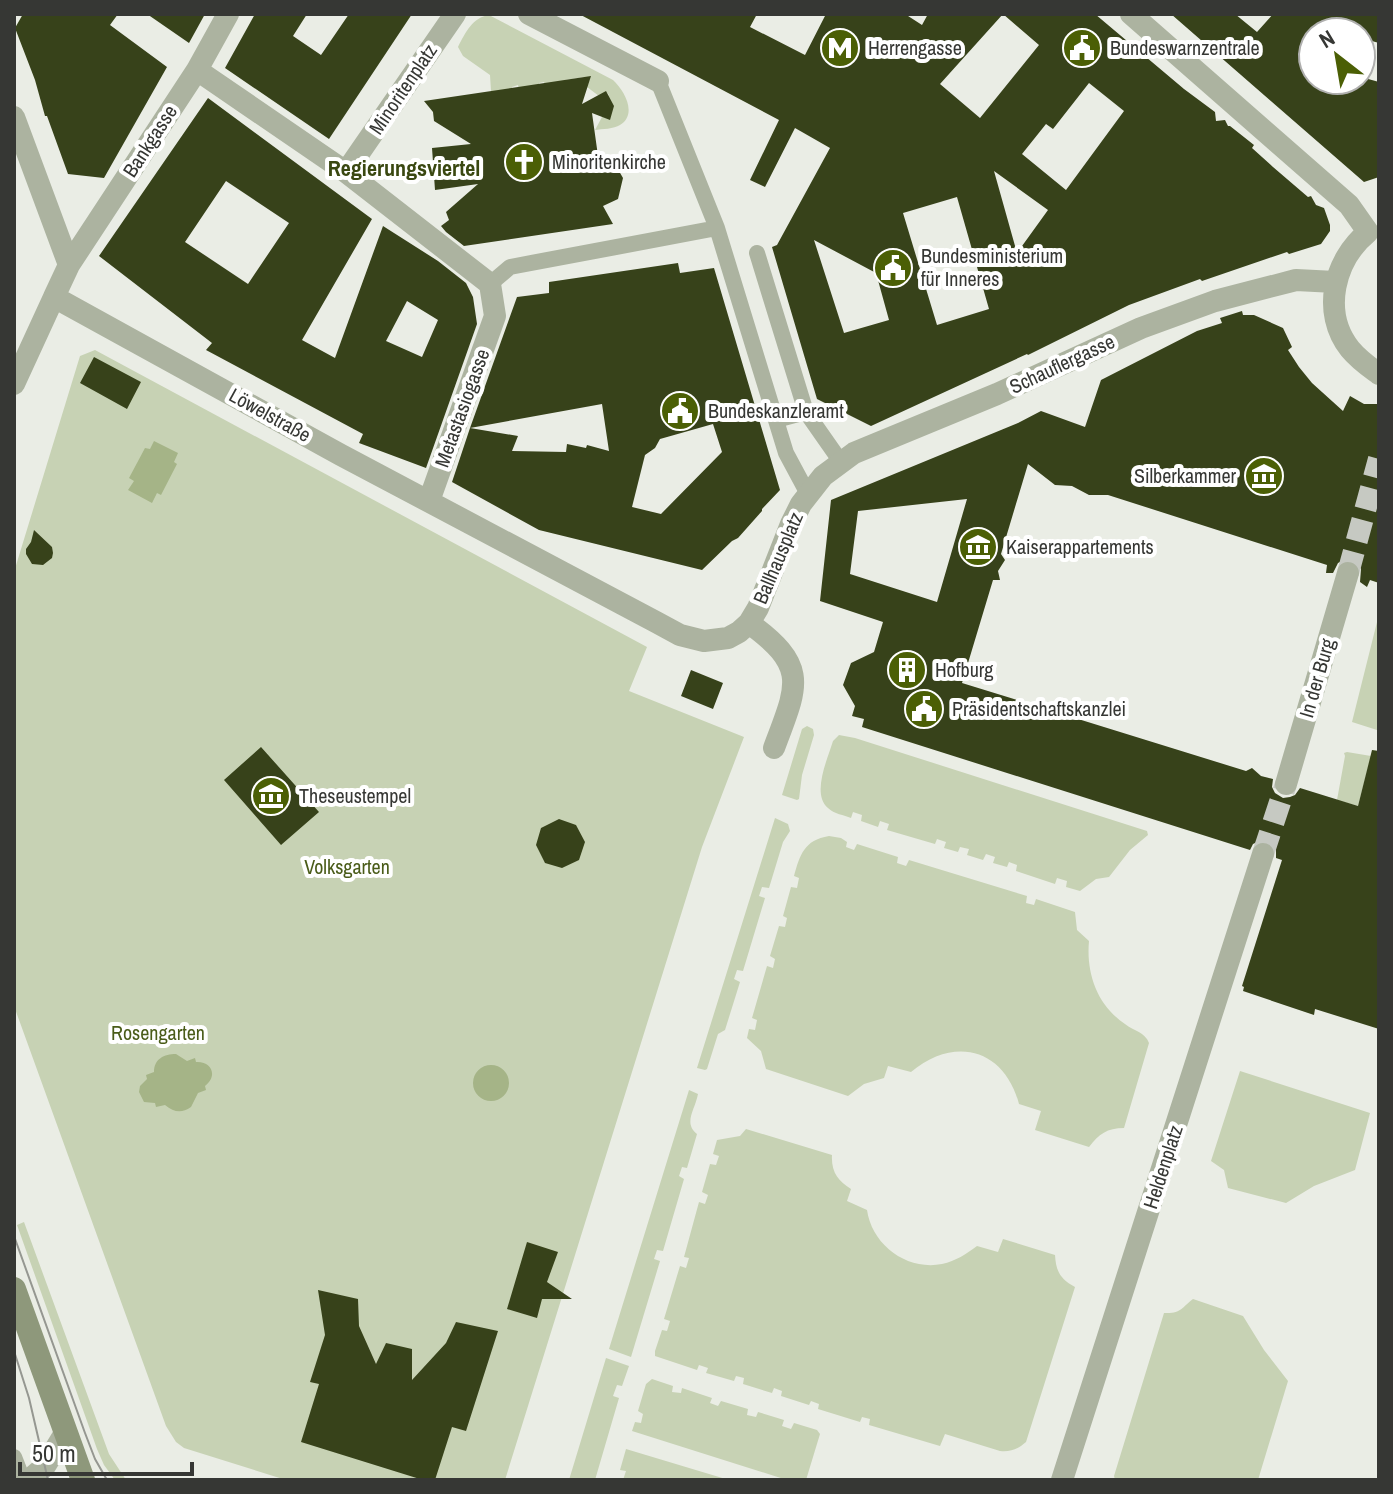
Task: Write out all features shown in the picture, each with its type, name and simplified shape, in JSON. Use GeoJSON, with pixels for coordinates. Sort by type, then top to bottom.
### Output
{"type":"FeatureCollection","features":[{"type":"Feature","properties":{"kind":"main road"},"geometry":{"type":"LineString","coordinates":[[14,1289],[83,1480]]}},
{"type":"Feature","properties":{"kind":"street","name":"Bankgasse"},"geometry":{"type":"LineString","coordinates":[[69,265],[197,70],[228,14]]}},
{"type":"Feature","properties":{"kind":"street","name":"Minoritenplatz"},"geometry":{"type":"LineString","coordinates":[[346,172],[455,14]]}},
{"type":"Feature","properties":{"kind":"street"},"geometry":{"type":"LineString","coordinates":[[529,14],[658,81],[717,228],[786,453],[808,494]]}},
{"type":"Feature","properties":{"kind":"street"},"geometry":{"type":"LineString","coordinates":[[1131,14],[1373,229],[1359,239],[1345,256],[1335,282],[1334,310],[1348,347],[1361,362],[1379,374]]}},
{"type":"Feature","properties":{"kind":"street"},"geometry":{"type":"LineString","coordinates":[[197,70],[346,172],[490,284],[510,267],[717,228]]}},
{"type":"Feature","properties":{"kind":"street"},"geometry":{"type":"LineString","coordinates":[[14,117],[69,265],[14,384]]}},
{"type":"Feature","properties":{"kind":"street"},"geometry":{"type":"LineString","coordinates":[[757,253],[806,412],[841,462]]}},
{"type":"Feature","properties":{"kind":"street","name":"Schauflergasse"},"geometry":{"type":"LineString","coordinates":[[808,494],[823,476],[854,453],[997,394],[1141,328],[1215,301],[1296,280],[1335,282]]}},
{"type":"Feature","properties":{"kind":"street","name":"Metastasiogasse"},"geometry":{"type":"LineString","coordinates":[[429,501],[495,316],[490,284]]}},
{"type":"Feature","properties":{"kind":"street","name":"Löwelstraße"},"geometry":{"type":"LineString","coordinates":[[54,297],[341,455],[656,622]]}},
{"type":"Feature","properties":{"kind":"street"},"geometry":{"type":"LineString","coordinates":[[776,420],[806,412]]}},
{"type":"Feature","properties":{"kind":"street","name":"Ballhausplatz"},"geometry":{"type":"LineString","coordinates":[[656,622],[680,635],[704,641],[728,638],[739,632],[758,608],[796,514],[808,494]]}},
{"type":"Feature","properties":{"kind":"street","name":"In der Burg"},"geometry":{"type":"LineString","coordinates":[[1286,784],[1348,573]]}},
{"type":"Feature","properties":{"kind":"street","name":"Ballhausplatz"},"geometry":{"type":"LineString","coordinates":[[749,623],[777,646],[790,662],[793,698],[774,748]]}},
{"type":"Feature","properties":{"kind":"street","name":"Heldenplatz"},"geometry":{"type":"LineString","coordinates":[[1062,1480],[1263,854]]}},
{"type":"Feature","properties":{"kind":"street"},"geometry":{"type":"LineString","coordinates":[[29,1480],[45,1466],[65,1433]]}},
{"type":"Feature","properties":{"kind":"street"},"geometry":{"type":"LineString","coordinates":[[14,1457],[23,1480]]}},
{"type":"Feature","properties":{"kind":"green space"},"geometry":{"type":"Polygon","coordinates":[[[489,15],[613,80],[627,102],[629,109],[625,120],[615,127],[595,130],[602,117],[601,100],[609,95],[606,92],[599,96],[587,87],[590,78],[565,80],[566,90],[546,93],[544,82],[539,83],[541,94],[520,96],[518,85],[512,87],[513,97],[491,91],[490,75],[463,56],[458,47],[474,22],[489,15]]]}},
{"type":"Feature","properties":{"kind":"green space","name":"Volksgarten"},"geometry":{"type":"Polygon","coordinates":[[[95,350],[647,647],[629,691],[744,737],[702,847],[505,1480],[286,1480],[184,1448],[166,1426],[14,1006],[14,572],[80,356],[95,350]]]}},
{"type":"Feature","properties":{"kind":"green space"},"geometry":{"type":"Polygon","coordinates":[[[1379,614],[1379,721],[1377,730],[1352,722],[1379,614]]]}},
{"type":"Feature","properties":{"kind":"green space"},"geometry":{"type":"Polygon","coordinates":[[[807,726],[813,729],[814,735],[797,800],[782,795],[802,729],[807,726]]]}},
{"type":"Feature","properties":{"kind":"green space"},"geometry":{"type":"Polygon","coordinates":[[[839,735],[1147,831],[1148,835],[1130,850],[1109,877],[1096,879],[1080,891],[1066,887],[1067,881],[1057,878],[1055,884],[1016,871],[1017,865],[1009,862],[1007,867],[993,863],[995,857],[986,854],[983,860],[967,855],[969,849],[960,847],[958,852],[944,848],[946,842],[937,839],[935,844],[887,830],[889,824],[880,821],[878,827],[861,821],[862,815],[853,812],[851,818],[839,814],[823,802],[822,776],[833,741],[839,735]]]}},
{"type":"Feature","properties":{"kind":"green space"},"geometry":{"type":"Polygon","coordinates":[[[1344,753],[1371,756],[1358,806],[1337,800],[1344,753]]]}},
{"type":"Feature","properties":{"kind":"green space"},"geometry":{"type":"Polygon","coordinates":[[[775,818],[788,824],[790,831],[783,842],[769,888],[762,887],[759,896],[765,898],[743,971],[737,970],[734,979],[740,982],[725,1030],[718,1034],[707,1069],[697,1068],[775,818]]]}},
{"type":"Feature","properties":{"kind":"green space"},"geometry":{"type":"Polygon","coordinates":[[[829,836],[841,838],[847,842],[846,847],[854,850],[857,844],[898,857],[897,863],[906,866],[909,860],[1027,896],[1026,903],[1034,905],[1036,899],[1075,912],[1077,930],[1089,941],[1089,965],[1101,998],[1115,1016],[1142,1034],[1149,1043],[1124,1128],[1104,1133],[1089,1147],[1035,1130],[1041,1111],[1019,1104],[1002,1070],[976,1054],[944,1054],[911,1072],[888,1066],[884,1078],[864,1084],[848,1096],[766,1069],[761,1051],[747,1038],[749,1029],[755,1030],[757,1020],[752,1018],[767,966],[773,968],[775,959],[770,956],[779,926],[785,927],[787,918],[783,916],[791,887],[797,888],[799,878],[794,876],[798,861],[809,845],[829,836]]]}},
{"type":"Feature","properties":{"kind":"green space"},"geometry":{"type":"Polygon","coordinates":[[[1240,1071],[1370,1113],[1355,1170],[1314,1186],[1286,1203],[1228,1188],[1224,1170],[1211,1161],[1240,1071]]]}},
{"type":"Feature","properties":{"kind":"green space"},"geometry":{"type":"Polygon","coordinates":[[[689,1090],[698,1094],[690,1121],[697,1134],[687,1168],[682,1167],[679,1176],[684,1179],[663,1251],[657,1250],[654,1259],[660,1261],[631,1357],[609,1349],[689,1090]]]}},
{"type":"Feature","properties":{"kind":"green space"},"geometry":{"type":"Polygon","coordinates":[[[746,1129],[832,1155],[836,1175],[851,1189],[847,1201],[867,1210],[876,1234],[893,1253],[904,1259],[929,1265],[942,1264],[977,1246],[998,1252],[1003,1239],[1055,1255],[1060,1274],[1075,1287],[1026,1442],[1014,1450],[1000,1451],[945,1434],[940,1446],[869,1425],[870,1419],[862,1417],[860,1422],[818,1409],[819,1404],[811,1401],[809,1405],[781,1396],[782,1391],[774,1388],[772,1393],[743,1384],[744,1378],[736,1376],[734,1381],[706,1373],[708,1368],[699,1365],[697,1370],[655,1356],[662,1330],[667,1331],[670,1321],[664,1319],[680,1266],[686,1268],[689,1258],[684,1257],[699,1202],[705,1204],[708,1195],[702,1192],[710,1164],[716,1165],[719,1156],[713,1154],[717,1140],[740,1136],[746,1129]]]}},
{"type":"Feature","properties":{"kind":"green space"},"geometry":{"type":"Polygon","coordinates":[[[24,1222],[109,1454],[126,1480],[115,1480],[97,1449],[17,1225],[24,1222]]]}},
{"type":"Feature","properties":{"kind":"green space"},"geometry":{"type":"Polygon","coordinates":[[[1193,1299],[1243,1316],[1288,1381],[1258,1480],[1115,1480],[1164,1313],[1177,1311],[1193,1299]]]}},
{"type":"Feature","properties":{"kind":"green space"},"geometry":{"type":"Polygon","coordinates":[[[606,1358],[629,1366],[622,1386],[617,1385],[613,1396],[619,1398],[595,1480],[569,1480],[606,1358]]]}},
{"type":"Feature","properties":{"kind":"green space"},"geometry":{"type":"Polygon","coordinates":[[[652,1379],[673,1386],[672,1392],[681,1393],[682,1388],[712,1398],[710,1403],[718,1406],[721,1401],[748,1409],[747,1415],[756,1417],[758,1412],[784,1420],[782,1426],[791,1429],[794,1423],[817,1430],[820,1434],[806,1480],[787,1480],[632,1431],[635,1422],[641,1423],[643,1414],[638,1411],[646,1384],[652,1379]]]}},
{"type":"Feature","properties":{"kind":"green space"},"geometry":{"type":"Polygon","coordinates":[[[626,1449],[729,1480],[623,1480],[626,1471],[620,1470],[626,1449]]]}},
{"type":"Feature","properties":{"kind":"shaded area"},"geometry":{"type":"Polygon","coordinates":[[[154,441],[178,453],[174,462],[177,464],[161,495],[157,493],[152,503],[128,490],[134,481],[129,478],[145,448],[150,449],[154,441]]]}},
{"type":"Feature","properties":{"kind":"shaded area"},"geometry":{"type":"Polygon","coordinates":[[[176,1054],[187,1061],[195,1058],[196,1062],[209,1067],[212,1074],[206,1090],[198,1093],[191,1107],[181,1111],[144,1102],[139,1092],[147,1079],[146,1075],[154,1072],[160,1058],[176,1054]]]}},
{"type":"Feature","properties":{"kind":"shaded area"},"geometry":{"type":"Polygon","coordinates":[[[491,1065],[504,1070],[509,1083],[504,1096],[491,1101],[478,1096],[473,1083],[478,1070],[491,1065]]]}},
{"type":"Feature","properties":{"kind":"building"},"geometry":{"type":"Polygon","coordinates":[[[23,14],[118,14],[110,25],[167,67],[104,178],[68,174],[15,28],[23,14]]]}},
{"type":"Feature","properties":{"kind":"building"},"geometry":{"type":"Polygon","coordinates":[[[147,14],[205,14],[189,43],[147,14]]]}},
{"type":"Feature","properties":{"kind":"building"},"geometry":{"type":"Polygon","coordinates":[[[255,14],[307,14],[293,36],[321,55],[349,14],[412,14],[329,139],[225,68],[255,14]]]}},
{"type":"Feature","properties":{"kind":"building"},"geometry":{"type":"Polygon","coordinates":[[[579,14],[757,14],[750,27],[805,55],[826,14],[905,14],[922,25],[928,14],[1003,14],[1095,14],[1215,112],[1216,121],[1225,120],[1228,126],[1254,145],[1252,148],[1273,167],[1308,197],[1311,196],[1316,205],[1324,208],[1330,231],[1321,244],[1289,254],[1287,252],[1202,281],[1200,279],[1129,305],[871,426],[817,399],[772,247],[777,245],[830,148],[795,128],[765,187],[750,180],[779,120],[579,14]],[[1003,14],[940,84],[980,118],[1039,45],[1003,14]],[[1089,83],[1053,129],[1046,124],[1022,154],[1066,190],[1124,111],[1089,83]],[[994,171],[1017,253],[1048,210],[994,171]],[[957,197],[903,213],[937,325],[989,309],[957,197]],[[814,240],[844,333],[889,320],[876,273],[814,240]]]}},
{"type":"Feature","properties":{"kind":"building"},"geometry":{"type":"Polygon","coordinates":[[[1171,14],[1235,14],[1257,32],[1273,14],[1379,14],[1379,43],[1377,16],[1297,16],[1297,96],[1377,96],[1379,82],[1379,177],[1364,182],[1171,14]]]}},
{"type":"Feature","properties":{"kind":"building","name":"Minoritenkirche"},"geometry":{"type":"Polygon","coordinates":[[[591,76],[582,104],[606,91],[614,106],[610,120],[592,113],[598,156],[612,159],[623,178],[618,199],[603,206],[613,224],[464,246],[446,232],[441,226],[449,220],[446,212],[478,184],[435,190],[432,148],[471,144],[434,121],[433,112],[424,101],[591,76]]]}},
{"type":"Feature","properties":{"kind":"building"},"geometry":{"type":"Polygon","coordinates":[[[208,98],[372,219],[302,340],[335,358],[383,226],[466,283],[473,297],[477,324],[426,468],[359,443],[363,434],[206,350],[212,343],[99,256],[208,98]],[[226,181],[185,242],[248,284],[289,223],[226,181]],[[407,301],[386,341],[422,357],[438,320],[407,301]]]}},
{"type":"Feature","properties":{"kind":"building","name":"Bundeskanzleramt"},"geometry":{"type":"Polygon","coordinates":[[[678,263],[680,273],[714,268],[780,490],[738,538],[702,570],[539,530],[452,482],[470,428],[517,297],[549,293],[549,282],[678,263]],[[602,404],[470,428],[518,436],[512,451],[566,452],[567,444],[609,451],[602,404]],[[713,424],[660,439],[655,448],[645,455],[632,507],[661,514],[722,452],[713,424]]]}},
{"type":"Feature","properties":{"kind":"building","name":"Hofburg"},"geometry":{"type":"Polygon","coordinates":[[[1242,311],[1243,315],[1254,315],[1283,328],[1292,347],[1288,350],[1299,367],[1343,411],[1350,396],[1364,404],[1379,404],[1379,583],[1370,580],[1367,587],[1360,582],[1361,569],[1353,560],[1344,560],[1338,563],[1333,573],[1326,573],[1327,565],[1108,495],[1089,495],[1072,486],[1055,485],[1028,464],[1001,554],[1005,560],[998,571],[1000,580],[993,580],[962,683],[1246,771],[1252,768],[1261,776],[1273,779],[1275,793],[1283,798],[1295,795],[1300,788],[1358,806],[1372,750],[1379,751],[1379,1029],[1315,1009],[1314,1015],[1243,991],[1282,860],[1276,858],[1273,844],[1259,841],[1250,850],[862,727],[864,719],[852,716],[855,706],[843,685],[851,663],[874,652],[883,622],[820,601],[831,500],[1041,411],[1085,427],[1101,380],[1197,331],[1222,323],[1220,318],[1242,311]],[[967,499],[858,511],[850,574],[937,602],[967,499]]]}},
{"type":"Feature","properties":{"kind":"building"},"geometry":{"type":"Polygon","coordinates":[[[94,357],[141,382],[127,409],[80,383],[94,357]]]}},
{"type":"Feature","properties":{"kind":"building"},"geometry":{"type":"Polygon","coordinates":[[[34,530],[52,547],[52,558],[43,565],[32,564],[26,554],[34,530]]]}},
{"type":"Feature","properties":{"kind":"building"},"geometry":{"type":"Polygon","coordinates":[[[691,670],[723,683],[713,709],[681,696],[691,670]]]}},
{"type":"Feature","properties":{"kind":"building","name":"Theseustempel"},"geometry":{"type":"Polygon","coordinates":[[[261,747],[319,812],[281,845],[224,780],[261,747]]]}},
{"type":"Feature","properties":{"kind":"building"},"geometry":{"type":"Polygon","coordinates":[[[559,819],[576,825],[585,842],[579,860],[562,868],[545,863],[536,845],[541,828],[559,819]]]}},
{"type":"Feature","properties":{"kind":"building"},"geometry":{"type":"Polygon","coordinates":[[[527,1242],[558,1252],[547,1282],[572,1299],[542,1299],[537,1318],[507,1309],[527,1242]]]}},
{"type":"Feature","properties":{"kind":"building"},"geometry":{"type":"Polygon","coordinates":[[[318,1290],[358,1299],[359,1326],[376,1364],[386,1343],[412,1349],[412,1380],[446,1343],[456,1322],[498,1331],[466,1431],[452,1427],[435,1480],[423,1480],[301,1442],[319,1384],[310,1382],[325,1335],[318,1290]]]}},
{"type":"Feature","properties":{"kind":"tunnel"},"geometry":{"type":"LineString","coordinates":[[1348,573],[1379,459]]}},
{"type":"Feature","properties":{"kind":"tunnel"},"geometry":{"type":"LineString","coordinates":[[1263,854],[1286,784]]}},
{"type":"Feature","properties":{"kind":"tram line"},"geometry":{"type":"LineString","coordinates":[[14,1236],[85,1433],[107,1480]]}},
{"type":"Feature","properties":{"kind":"tram line"},"geometry":{"type":"LineString","coordinates":[[14,1351],[29,1398],[48,1480]]}},
{"type":"Feature","properties":{"kind":"place","name":"Herrengasse"},"geometry":{"type":"Point","coordinates":[840,48]}},
{"type":"Feature","properties":{"kind":"place","name":"Bundeswarnzentrale"},"geometry":{"type":"Point","coordinates":[1082,48]}},
{"type":"Feature","properties":{"kind":"place","name":"Minoritenkirche"},"geometry":{"type":"Point","coordinates":[524,162]}},
{"type":"Feature","properties":{"kind":"place","name":"Bundesministerium für Inneres"},"geometry":{"type":"Point","coordinates":[893,268]}},
{"type":"Feature","properties":{"kind":"place","name":"Bundeskanzleramt"},"geometry":{"type":"Point","coordinates":[680,411]}},
{"type":"Feature","properties":{"kind":"place","name":"Silberkammer"},"geometry":{"type":"Point","coordinates":[1264,476]}},
{"type":"Feature","properties":{"kind":"place","name":"Kaiserappartements"},"geometry":{"type":"Point","coordinates":[978,547]}},
{"type":"Feature","properties":{"kind":"place","name":"Hofburg"},"geometry":{"type":"Point","coordinates":[907,670]}},
{"type":"Feature","properties":{"kind":"place","name":"Präsidentschaftskanzlei"},"geometry":{"type":"Point","coordinates":[924,709]}},
{"type":"Feature","properties":{"kind":"place","name":"Theseustempel"},"geometry":{"type":"Point","coordinates":[271,796]}},
{"type":"Feature","properties":{"kind":"district","name":"Regierungsviertel"},"geometry":{"type":"Point","coordinates":[404,168]}},
{"type":"Feature","properties":{"kind":"park label","name":"Rosengarten"},"geometry":{"type":"Point","coordinates":[158,1033]}}]}
